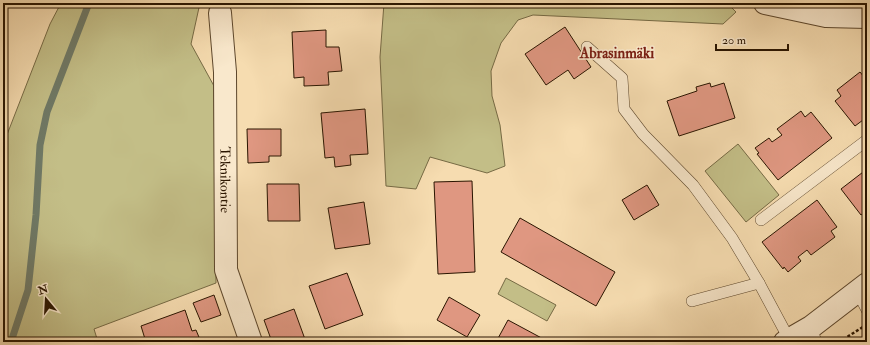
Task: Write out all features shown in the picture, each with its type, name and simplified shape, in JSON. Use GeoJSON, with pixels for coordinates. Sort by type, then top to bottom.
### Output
{"type":"FeatureCollection","features":[{"type":"Feature","properties":{"kind":"street"},"geometry":{"type":"LineString","coordinates":[[765,3],[826,16],[867,17]]}},
{"type":"Feature","properties":{"kind":"street","name":"Teknikontie"},"geometry":{"type":"LineString","coordinates":[[220,13],[224,72],[226,270],[251,342]]}},
{"type":"Feature","properties":{"kind":"street"},"geometry":{"type":"LineString","coordinates":[[787,341],[813,334],[862,287]]}},
{"type":"Feature","properties":{"kind":"lane"},"geometry":{"type":"LineString","coordinates":[[587,47],[622,78],[624,109],[643,134],[693,185],[732,238],[760,283],[787,341]]}},
{"type":"Feature","properties":{"kind":"lane"},"geometry":{"type":"LineString","coordinates":[[761,220],[867,140]]}},
{"type":"Feature","properties":{"kind":"lane"},"geometry":{"type":"LineString","coordinates":[[692,301],[760,283]]}},
{"type":"Feature","properties":{"kind":"lane"},"geometry":{"type":"LineString","coordinates":[[862,287],[867,310]]}},
{"type":"Feature","properties":{"kind":"path"},"geometry":{"type":"LineString","coordinates":[[840,342],[867,324]]}},
{"type":"Feature","properties":{"kind":"shaded area"},"geometry":{"type":"Polygon","coordinates":[[[61,3],[200,3],[191,44],[214,86],[216,283],[94,329],[98,342],[3,342],[3,145],[50,24],[61,3]]]}},
{"type":"Feature","properties":{"kind":"shaded area"},"geometry":{"type":"Polygon","coordinates":[[[384,3],[727,3],[736,12],[723,24],[533,15],[518,20],[501,43],[491,71],[492,96],[500,125],[505,166],[487,173],[430,157],[416,189],[386,186],[380,57],[384,3]]]}},
{"type":"Feature","properties":{"kind":"shaded area"},"geometry":{"type":"Polygon","coordinates":[[[830,3],[867,3],[867,8],[831,11],[830,3]]]}},
{"type":"Feature","properties":{"kind":"shaded area"},"geometry":{"type":"Polygon","coordinates":[[[738,144],[779,195],[746,222],[705,171],[738,144]]]}},
{"type":"Feature","properties":{"kind":"shaded area"},"geometry":{"type":"Polygon","coordinates":[[[506,278],[556,305],[547,321],[498,294],[506,278]]]}},
{"type":"Feature","properties":{"kind":"building"},"geometry":{"type":"Polygon","coordinates":[[[565,27],[591,67],[574,79],[568,70],[546,85],[525,54],[565,27]]]}},
{"type":"Feature","properties":{"kind":"building"},"geometry":{"type":"Polygon","coordinates":[[[326,30],[326,47],[339,47],[342,71],[328,72],[329,85],[304,86],[304,77],[294,78],[292,32],[326,30]]]}},
{"type":"Feature","properties":{"kind":"building"},"geometry":{"type":"Polygon","coordinates":[[[860,72],[864,77],[867,75],[867,117],[855,126],[835,101],[841,96],[837,90],[860,72]]]}},
{"type":"Feature","properties":{"kind":"building"},"geometry":{"type":"Polygon","coordinates":[[[710,83],[711,87],[724,83],[735,118],[679,136],[667,101],[697,91],[696,87],[710,83]]]}},
{"type":"Feature","properties":{"kind":"building"},"geometry":{"type":"Polygon","coordinates":[[[365,109],[368,154],[350,155],[351,165],[335,167],[334,157],[325,158],[321,113],[365,109]]]}},
{"type":"Feature","properties":{"kind":"building"},"geometry":{"type":"Polygon","coordinates":[[[801,111],[805,117],[811,112],[832,138],[778,180],[757,154],[759,153],[755,148],[769,138],[772,142],[782,135],[777,129],[801,111]]]}},
{"type":"Feature","properties":{"kind":"building"},"geometry":{"type":"Polygon","coordinates":[[[247,129],[281,129],[281,156],[269,156],[269,162],[248,163],[247,129]]]}},
{"type":"Feature","properties":{"kind":"building"},"geometry":{"type":"Polygon","coordinates":[[[867,169],[867,211],[861,215],[841,189],[867,169]]]}},
{"type":"Feature","properties":{"kind":"building"},"geometry":{"type":"Polygon","coordinates":[[[472,181],[475,272],[438,274],[434,182],[472,181]]]}},
{"type":"Feature","properties":{"kind":"building"},"geometry":{"type":"Polygon","coordinates":[[[267,184],[299,184],[300,221],[268,221],[267,184]]]}},
{"type":"Feature","properties":{"kind":"building"},"geometry":{"type":"Polygon","coordinates":[[[647,185],[659,205],[634,220],[622,200],[647,185]]]}},
{"type":"Feature","properties":{"kind":"building"},"geometry":{"type":"Polygon","coordinates":[[[817,200],[837,227],[831,231],[835,237],[811,255],[807,250],[798,257],[801,261],[788,272],[784,267],[783,269],[762,242],[817,200]]]}},
{"type":"Feature","properties":{"kind":"building"},"geometry":{"type":"Polygon","coordinates":[[[364,202],[370,244],[335,249],[328,208],[364,202]]]}},
{"type":"Feature","properties":{"kind":"building"},"geometry":{"type":"Polygon","coordinates":[[[520,218],[615,272],[596,306],[501,252],[520,218]]]}},
{"type":"Feature","properties":{"kind":"building"},"geometry":{"type":"Polygon","coordinates":[[[347,273],[363,315],[325,329],[309,286],[347,273]]]}},
{"type":"Feature","properties":{"kind":"building"},"geometry":{"type":"Polygon","coordinates":[[[214,295],[221,315],[201,322],[193,303],[214,295]]]}},
{"type":"Feature","properties":{"kind":"building"},"geometry":{"type":"Polygon","coordinates":[[[449,297],[480,315],[467,337],[437,320],[449,297]]]}},
{"type":"Feature","properties":{"kind":"building"},"geometry":{"type":"Polygon","coordinates":[[[294,309],[306,342],[272,342],[264,320],[294,309]]]}},
{"type":"Feature","properties":{"kind":"building"},"geometry":{"type":"Polygon","coordinates":[[[185,310],[192,331],[196,330],[201,342],[142,341],[145,339],[141,326],[185,310]]]}},
{"type":"Feature","properties":{"kind":"building"},"geometry":{"type":"Polygon","coordinates":[[[508,320],[549,342],[496,342],[508,320]]]}},
{"type":"Feature","properties":{"kind":"waterway"},"geometry":{"type":"LineString","coordinates":[[11,342],[28,290],[36,215],[40,145],[47,112],[89,3]]}},
{"type":"Feature","properties":{"kind":"district","name":"Abrasinmäki"},"geometry":{"type":"Point","coordinates":[617,53]}}]}
